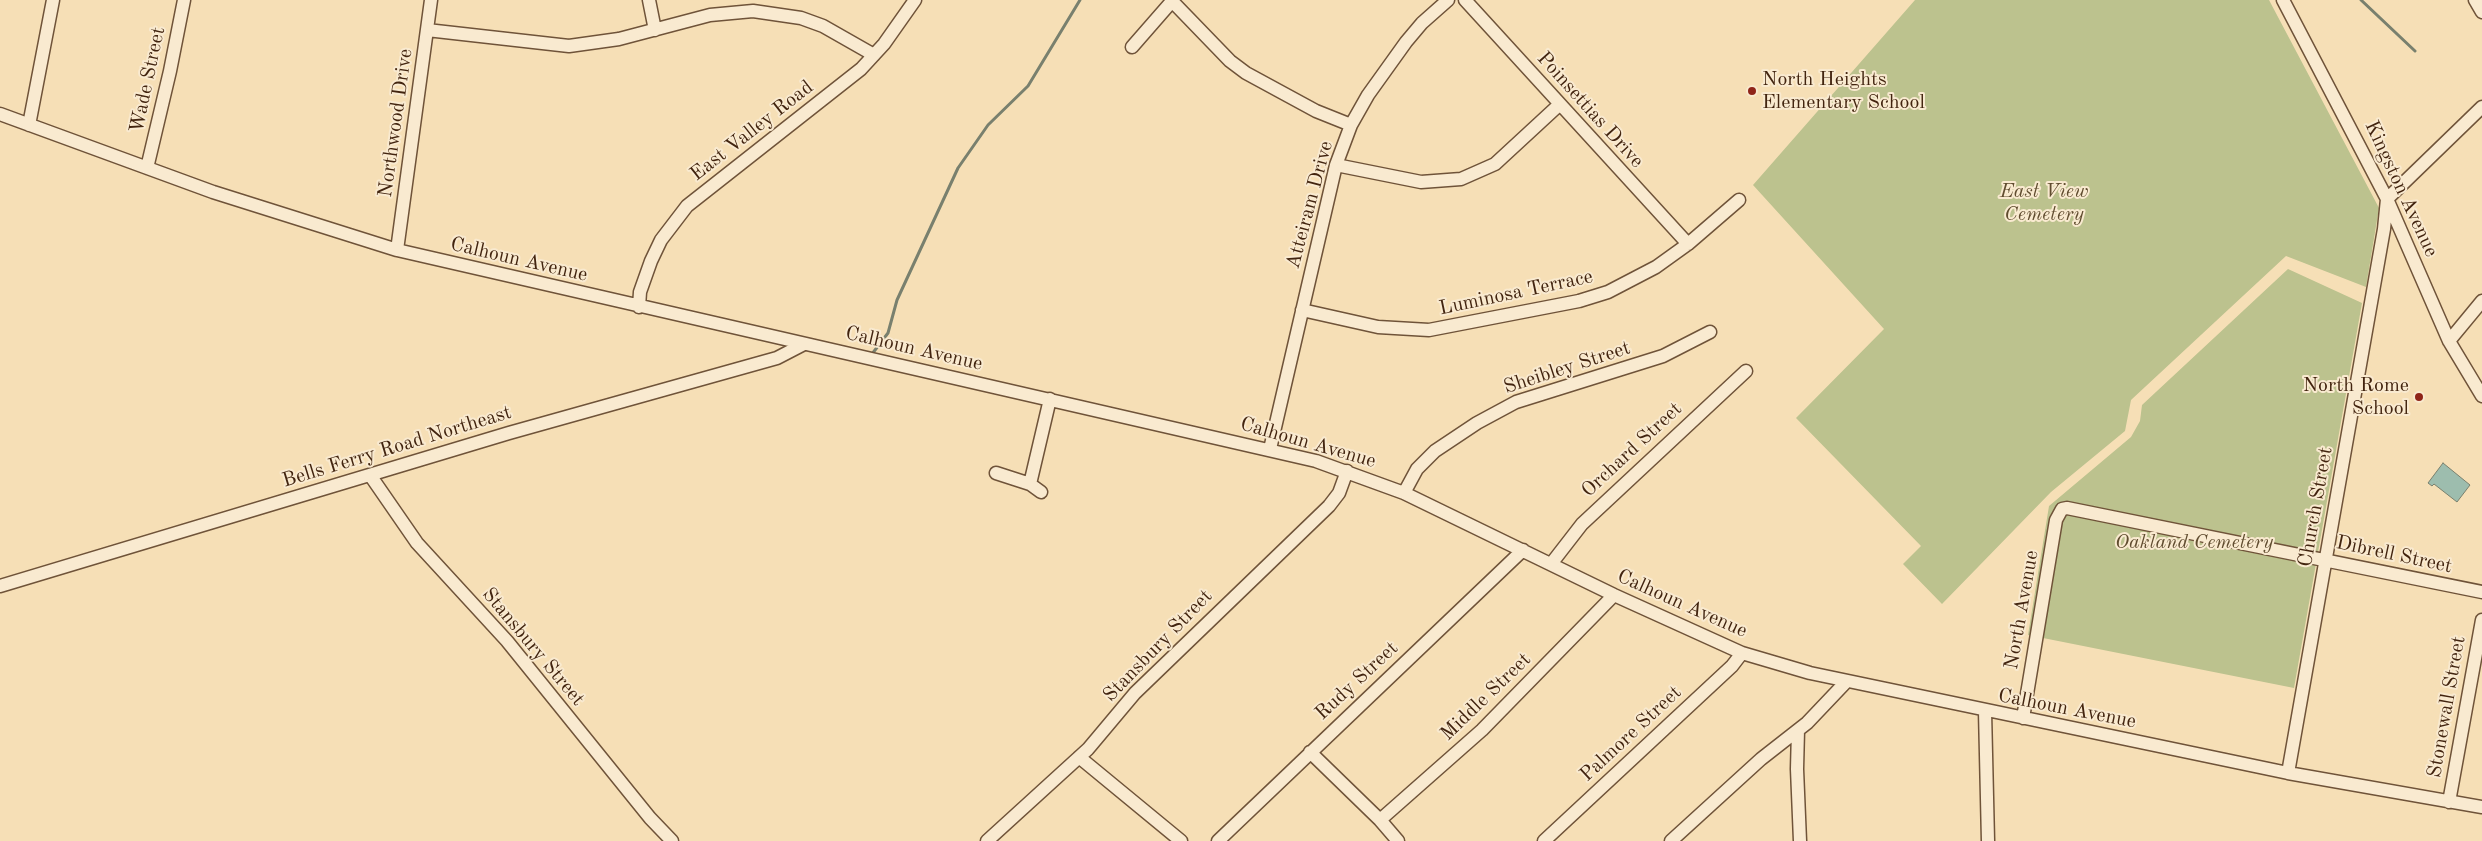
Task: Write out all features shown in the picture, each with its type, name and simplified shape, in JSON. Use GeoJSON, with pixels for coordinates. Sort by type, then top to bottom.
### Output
{"type":"FeatureCollection","features":[{"type":"Feature","properties":{"kind":"street"},"geometry":{"type":"LineString","coordinates":[[29,124],[53,0]]}},
{"type":"Feature","properties":{"kind":"street","name":"Wade Street"},"geometry":{"type":"LineString","coordinates":[[146,168],[168,80],[184,0]]}},
{"type":"Feature","properties":{"kind":"street","name":"Northwood Drive"},"geometry":{"type":"LineString","coordinates":[[397,250],[431,0]]}},
{"type":"Feature","properties":{"kind":"street"},"geometry":{"type":"LineString","coordinates":[[649,0],[655,30]]}},
{"type":"Feature","properties":{"kind":"street","name":"East Valley Road"},"geometry":{"type":"LineString","coordinates":[[639,307],[640,292],[651,261],[661,240],[687,206],[840,87],[884,44],[914,0]]}},
{"type":"Feature","properties":{"kind":"street"},"geometry":{"type":"LineString","coordinates":[[1132,47],[1172,0],[1230,61],[1246,73],[1316,111],[1351,125]]}},
{"type":"Feature","properties":{"kind":"street","name":"Atteiram Drive"},"geometry":{"type":"LineString","coordinates":[[1270,449],[1336,165],[1351,125],[1406,42],[1422,23],[1448,0]]}},
{"type":"Feature","properties":{"kind":"street","name":"Poinsettias Drive"},"geometry":{"type":"LineString","coordinates":[[1465,0],[1688,244]]}},
{"type":"Feature","properties":{"kind":"street","name":"Kingston Avenue"},"geometry":{"type":"LineString","coordinates":[[2283,0],[2352,128],[2387,199],[2449,341],[2482,396]]}},
{"type":"Feature","properties":{"kind":"street"},"geometry":{"type":"LineString","coordinates":[[2474,0],[2482,12]]}},
{"type":"Feature","properties":{"kind":"street"},"geometry":{"type":"LineString","coordinates":[[427,30],[569,46],[595,44],[710,15],[753,11],[779,14],[823,26],[874,55]]}},
{"type":"Feature","properties":{"kind":"street"},"geometry":{"type":"LineString","coordinates":[[1336,165],[1421,182],[1461,179],[1495,164],[1560,104]]}},
{"type":"Feature","properties":{"kind":"street"},"geometry":{"type":"LineString","coordinates":[[2387,199],[2480,113]]}},
{"type":"Feature","properties":{"kind":"street","name":"Calhoun Avenue"},"geometry":{"type":"LineString","coordinates":[[0,114],[267,210],[397,250],[639,307],[1270,449],[1347,471],[1404,493],[1614,595],[1742,653],[1845,682],[2288,774],[2482,807]]}},
{"type":"Feature","properties":{"kind":"street","name":"Church Street"},"geometry":{"type":"LineString","coordinates":[[2288,774],[2384,229],[2387,199]]}},
{"type":"Feature","properties":{"kind":"street","name":"Luminosa Terrace"},"geometry":{"type":"LineString","coordinates":[[1302,310],[1393,328],[1430,330],[1476,323],[1578,301],[1608,292],[1656,267],[1688,244],[1739,200]]}},
{"type":"Feature","properties":{"kind":"street"},"geometry":{"type":"LineString","coordinates":[[2449,341],[2482,301]]}},
{"type":"Feature","properties":{"kind":"street","name":"Sheibley Street"},"geometry":{"type":"LineString","coordinates":[[1404,493],[1417,469],[1435,451],[1476,423],[1508,406],[1662,356],[1710,332]]}},
{"type":"Feature","properties":{"kind":"street","name":"Bells Ferry Road Northeast"},"geometry":{"type":"LineString","coordinates":[[0,586],[509,433],[777,358],[804,344]]}},
{"type":"Feature","properties":{"kind":"street","name":"Orchard Street"},"geometry":{"type":"LineString","coordinates":[[1551,564],[1582,524],[1622,484],[1746,371]]}},
{"type":"Feature","properties":{"kind":"street"},"geometry":{"type":"LineString","coordinates":[[1030,484],[1050,399]]}},
{"type":"Feature","properties":{"kind":"street","name":"Stansbury Street"},"geometry":{"type":"LineString","coordinates":[[987,841],[1079,757],[1135,693],[1329,506],[1339,493],[1347,471]]}},
{"type":"Feature","properties":{"kind":"street"},"geometry":{"type":"LineString","coordinates":[[996,473],[1030,484],[1041,492]]}},
{"type":"Feature","properties":{"kind":"street","name":"Stansbury Street"},"geometry":{"type":"LineString","coordinates":[[370,475],[417,543],[507,641],[650,818],[672,841]]}},
{"type":"Feature","properties":{"kind":"street","name":"Dibrell Street"},"geometry":{"type":"LineString","coordinates":[[2062,509],[2067,508],[2482,592]]}},
{"type":"Feature","properties":{"kind":"street","name":"North Avenue"},"geometry":{"type":"LineString","coordinates":[[2023,718],[2056,520],[2062,509]]}},
{"type":"Feature","properties":{"kind":"street","name":"Rudy Street"},"geometry":{"type":"LineString","coordinates":[[1218,841],[1523,550]]}},
{"type":"Feature","properties":{"kind":"street","name":"Middle Street"},"geometry":{"type":"LineString","coordinates":[[1380,820],[1482,730],[1614,595]]}},
{"type":"Feature","properties":{"kind":"street","name":"Stonewall Street"},"geometry":{"type":"LineString","coordinates":[[2450,802],[2482,620]]}},
{"type":"Feature","properties":{"kind":"street","name":"Palmore Street"},"geometry":{"type":"LineString","coordinates":[[1544,841],[1732,666],[1742,653]]}},
{"type":"Feature","properties":{"kind":"street"},"geometry":{"type":"LineString","coordinates":[[1671,841],[1761,759],[1798,730],[1845,682]]}},
{"type":"Feature","properties":{"kind":"street"},"geometry":{"type":"LineString","coordinates":[[1985,711],[1988,841]]}},
{"type":"Feature","properties":{"kind":"street"},"geometry":{"type":"LineString","coordinates":[[1798,730],[1797,769],[1800,841]]}},
{"type":"Feature","properties":{"kind":"street"},"geometry":{"type":"LineString","coordinates":[[1310,752],[1380,820],[1398,841]]}},
{"type":"Feature","properties":{"kind":"street"},"geometry":{"type":"LineString","coordinates":[[1079,757],[1180,841]]}},
{"type":"Feature","properties":{"kind":"green space","name":"East View Cemetery"},"geometry":{"type":"Polygon","coordinates":[[[1915,0],[2269,0],[2379,208],[2366,287],[2286,256],[2131,400],[2125,431],[2051,492],[1942,604],[1903,564],[1921,546],[1796,418],[1884,329],[1753,185],[1915,0]]]}},
{"type":"Feature","properties":{"kind":"green space","name":"Oakland Cemetery"},"geometry":{"type":"Polygon","coordinates":[[[2288,269],[2362,303],[2294,688],[2028,635],[2049,506],[2131,437],[2140,421],[2142,405],[2288,269]]]}},
{"type":"Feature","properties":{"kind":"shaded area"},"geometry":{"type":"Polygon","coordinates":[[[2443,463],[2470,485],[2457,502],[2434,484],[2432,486],[2428,483],[2443,463]]]}},
{"type":"Feature","properties":{"kind":"waterway"},"geometry":{"type":"LineString","coordinates":[[872,354],[888,333],[897,300],[958,168],[988,125],[1028,86],[1080,0]]}},
{"type":"Feature","properties":{"kind":"waterway"},"geometry":{"type":"LineString","coordinates":[[2361,0],[2415,51]]}},
{"type":"Feature","properties":{"kind":"place","name":"North Heights Elementary School"},"geometry":{"type":"Point","coordinates":[1752,91]}},
{"type":"Feature","properties":{"kind":"place","name":"North Rome School"},"geometry":{"type":"Point","coordinates":[2419,397]}}]}
